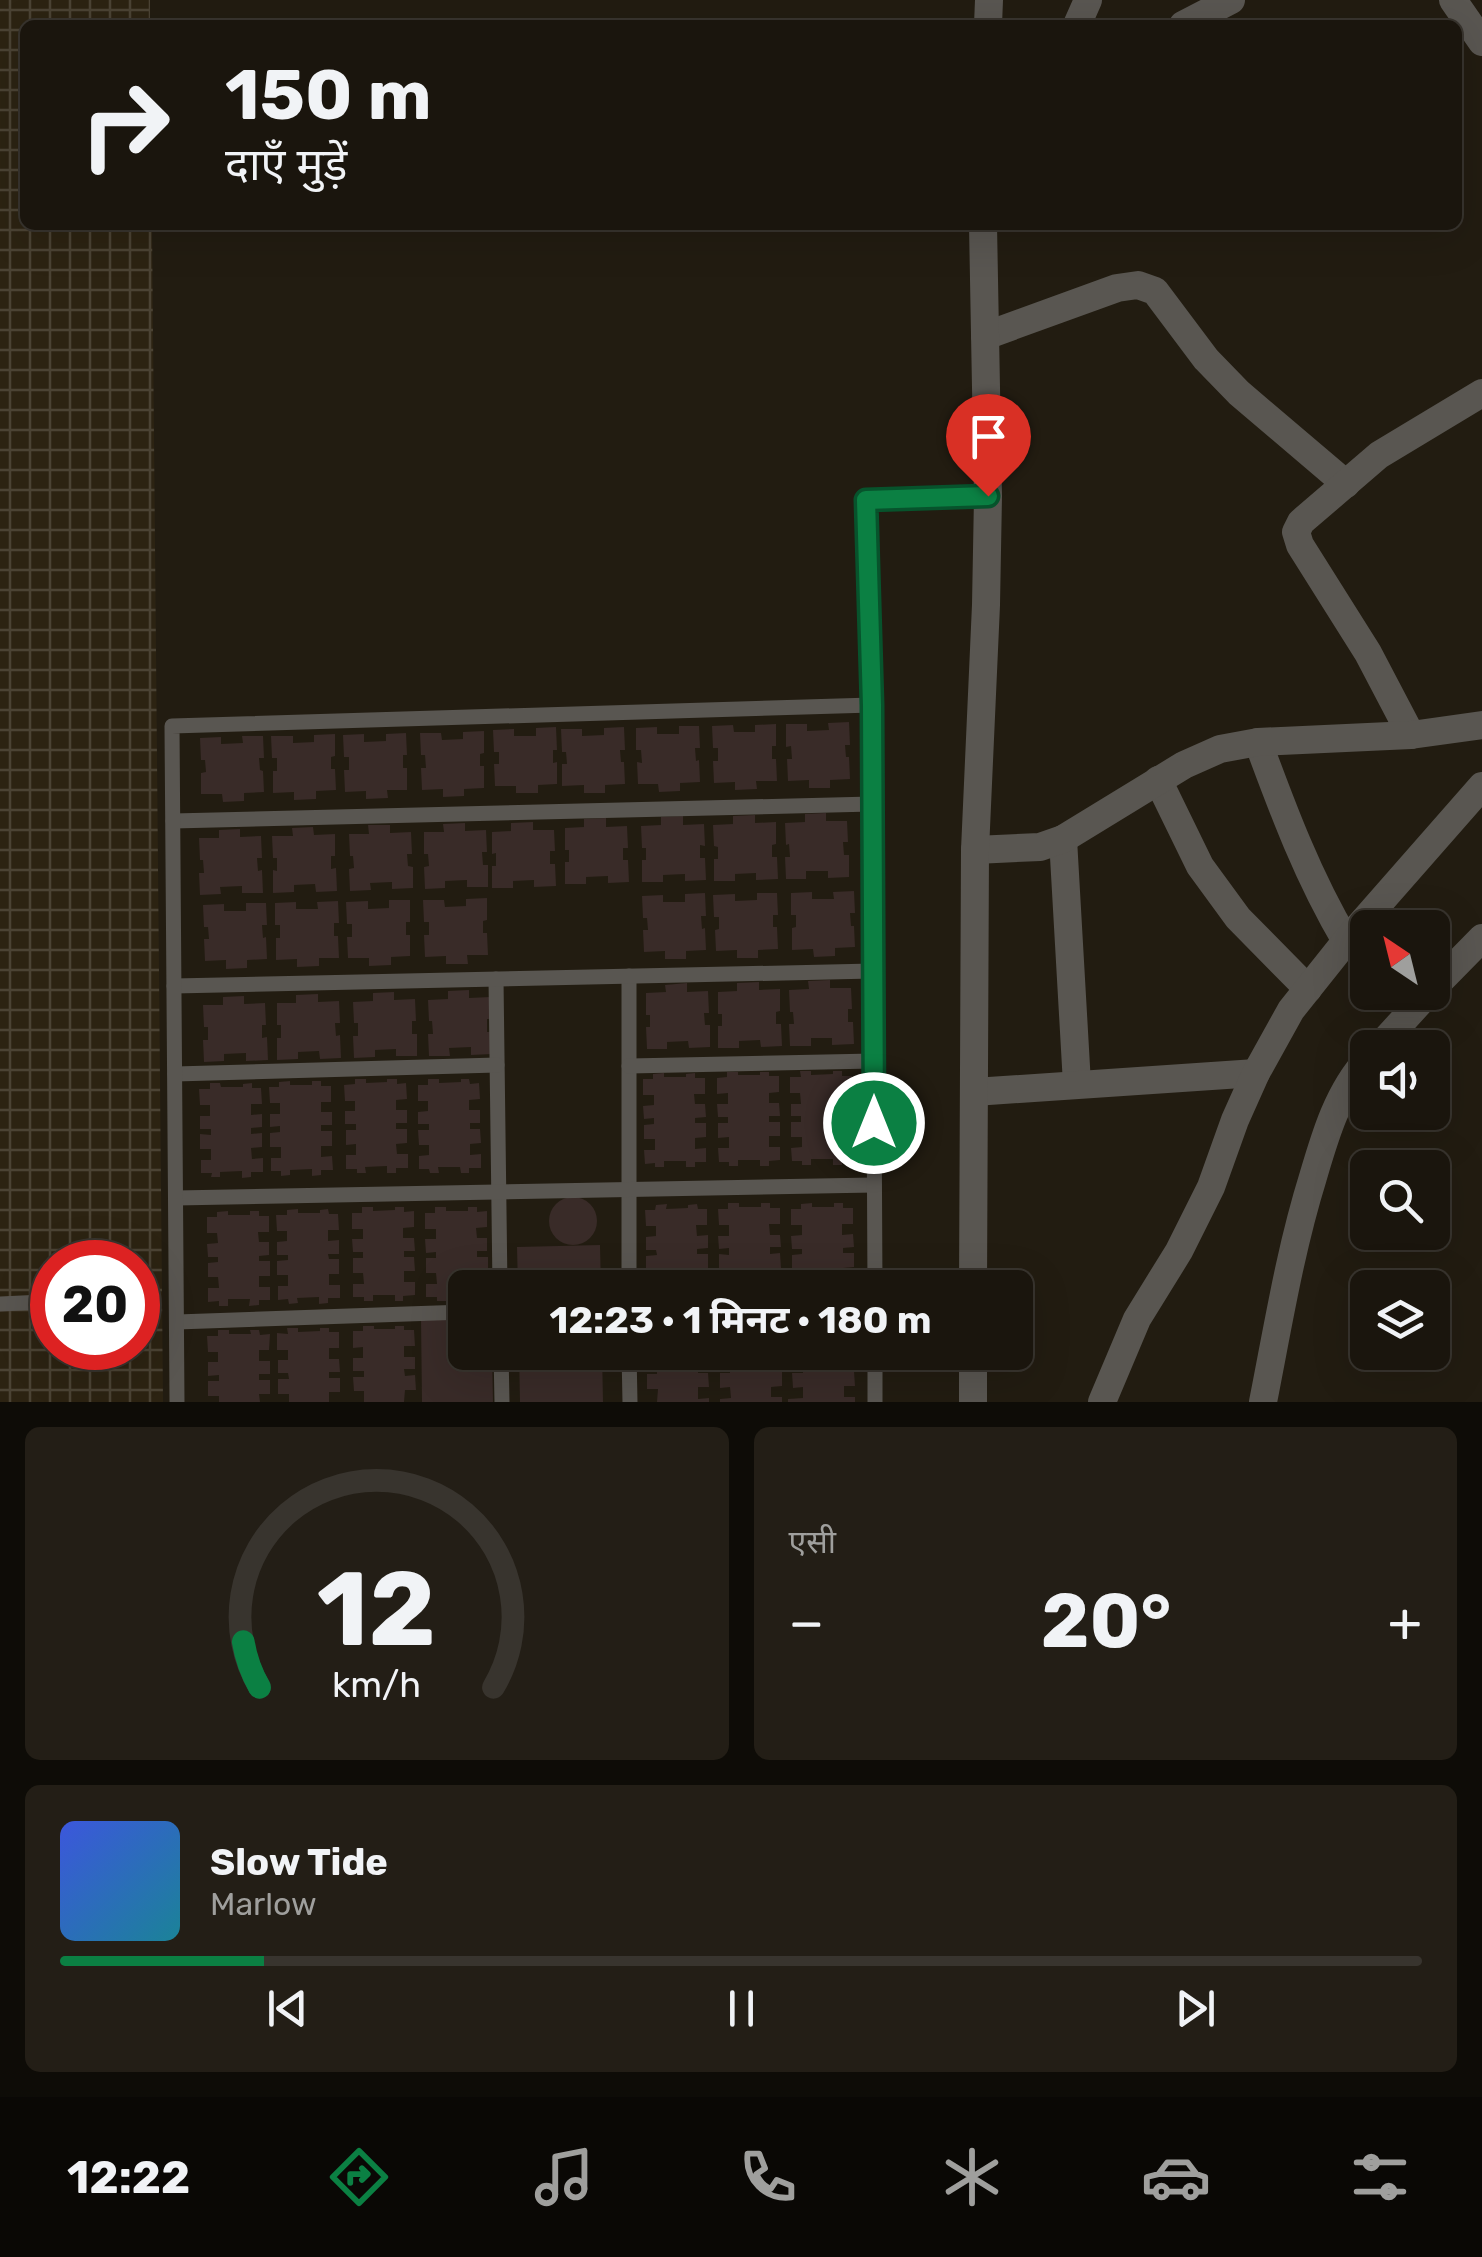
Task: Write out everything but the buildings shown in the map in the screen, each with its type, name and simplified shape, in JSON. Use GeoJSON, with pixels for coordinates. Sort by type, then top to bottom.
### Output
{"type":"FeatureCollection","features":[{"type":"Feature","properties":{"kind":"street"},"geometry":{"type":"LineString","coordinates":[[1193,20],[1231,0]]}},
{"type":"Feature","properties":{"kind":"street"},"geometry":{"type":"LineString","coordinates":[[1453,0],[1473,32]]}},
{"type":"Feature","properties":{"kind":"street"},"geometry":{"type":"LineString","coordinates":[[973,1270],[975,850],[988,496],[983,230]]}},
{"type":"Feature","properties":{"kind":"street"},"geometry":{"type":"LineString","coordinates":[[985,336],[1117,288],[1138,285],[1155,292],[1206,360],[1239,393],[1346,484]]}},
{"type":"Feature","properties":{"kind":"street"},"geometry":{"type":"LineString","coordinates":[[1411,735],[1368,653],[1300,545],[1296,532],[1300,522],[1379,456],[1482,393]]}},
{"type":"Feature","properties":{"kind":"street"},"geometry":{"type":"LineString","coordinates":[[975,850],[1040,846],[1063,839],[1184,765],[1220,749],[1258,742],[1411,735],[1482,725]]}},
{"type":"Feature","properties":{"kind":"street"},"geometry":{"type":"LineString","coordinates":[[1258,742],[1297,846],[1346,940]]}},
{"type":"Feature","properties":{"kind":"street"},"geometry":{"type":"LineString","coordinates":[[1158,780],[1200,866],[1238,918],[1308,989]]}},
{"type":"Feature","properties":{"kind":"street"},"geometry":{"type":"LineString","coordinates":[[1102,1402],[1137,1319],[1179,1252],[1210,1187],[1256,1073],[1292,1010],[1346,940],[1482,786]]}},
{"type":"Feature","properties":{"kind":"street"},"geometry":{"type":"LineString","coordinates":[[1063,839],[1077,1084]]}},
{"type":"Feature","properties":{"kind":"street"},"geometry":{"type":"LineString","coordinates":[[1450,971],[1482,938]]}},
{"type":"Feature","properties":{"kind":"street"},"geometry":{"type":"LineString","coordinates":[[1395,1030],[1413,1010]]}},
{"type":"Feature","properties":{"kind":"street"},"geometry":{"type":"LineString","coordinates":[[974,1092],[1256,1073]]}},
{"type":"Feature","properties":{"kind":"street"},"geometry":{"type":"LineString","coordinates":[[1263,1402],[1294,1238],[1326,1133],[1350,1082]]}},
{"type":"Feature","properties":{"kind":"street"},"geometry":{"type":"LineString","coordinates":[[973,1370],[973,1402]]}},
{"type":"Feature","properties":{"kind":"lane"},"geometry":{"type":"LineString","coordinates":[[874,1270],[872,705],[866,500],[988,496]]}},
{"type":"Feature","properties":{"kind":"lane"},"geometry":{"type":"LineString","coordinates":[[178,1402],[172,726],[872,705]]}},
{"type":"Feature","properties":{"kind":"lane"},"geometry":{"type":"LineString","coordinates":[[173,821],[872,804]]}},
{"type":"Feature","properties":{"kind":"lane"},"geometry":{"type":"LineString","coordinates":[[174,986],[873,971]]}},
{"type":"Feature","properties":{"kind":"lane"},"geometry":{"type":"LineString","coordinates":[[629,976],[629,1270]]}},
{"type":"Feature","properties":{"kind":"lane"},"geometry":{"type":"LineString","coordinates":[[496,979],[500,1270]]}},
{"type":"Feature","properties":{"kind":"lane"},"geometry":{"type":"LineString","coordinates":[[629,1066],[874,1061]]}},
{"type":"Feature","properties":{"kind":"lane"},"geometry":{"type":"LineString","coordinates":[[175,1074],[497,1065]]}},
{"type":"Feature","properties":{"kind":"lane"},"geometry":{"type":"LineString","coordinates":[[176,1198],[874,1185]]}},
{"type":"Feature","properties":{"kind":"lane"},"geometry":{"type":"LineString","coordinates":[[0,1304],[30,1303]]}},
{"type":"Feature","properties":{"kind":"lane"},"geometry":{"type":"LineString","coordinates":[[177,1322],[448,1313]]}},
{"type":"Feature","properties":{"kind":"lane"},"geometry":{"type":"LineString","coordinates":[[501,1370],[502,1402]]}},
{"type":"Feature","properties":{"kind":"lane"},"geometry":{"type":"LineString","coordinates":[[630,1370],[630,1402]]}},
{"type":"Feature","properties":{"kind":"lane"},"geometry":{"type":"LineString","coordinates":[[875,1370],[875,1402]]}},
{"type":"Feature","properties":{"kind":"shaded area"},"geometry":{"type":"Polygon","coordinates":[[[0,0],[150,0],[150,20],[20,20],[20,230],[152,230],[163,1402],[0,1402],[0,0]]]}},
{"type":"Feature","properties":{"kind":"route"},"geometry":{"type":"LineString","coordinates":[[874,1123],[872,705],[866,500],[988,496]]}}]}
